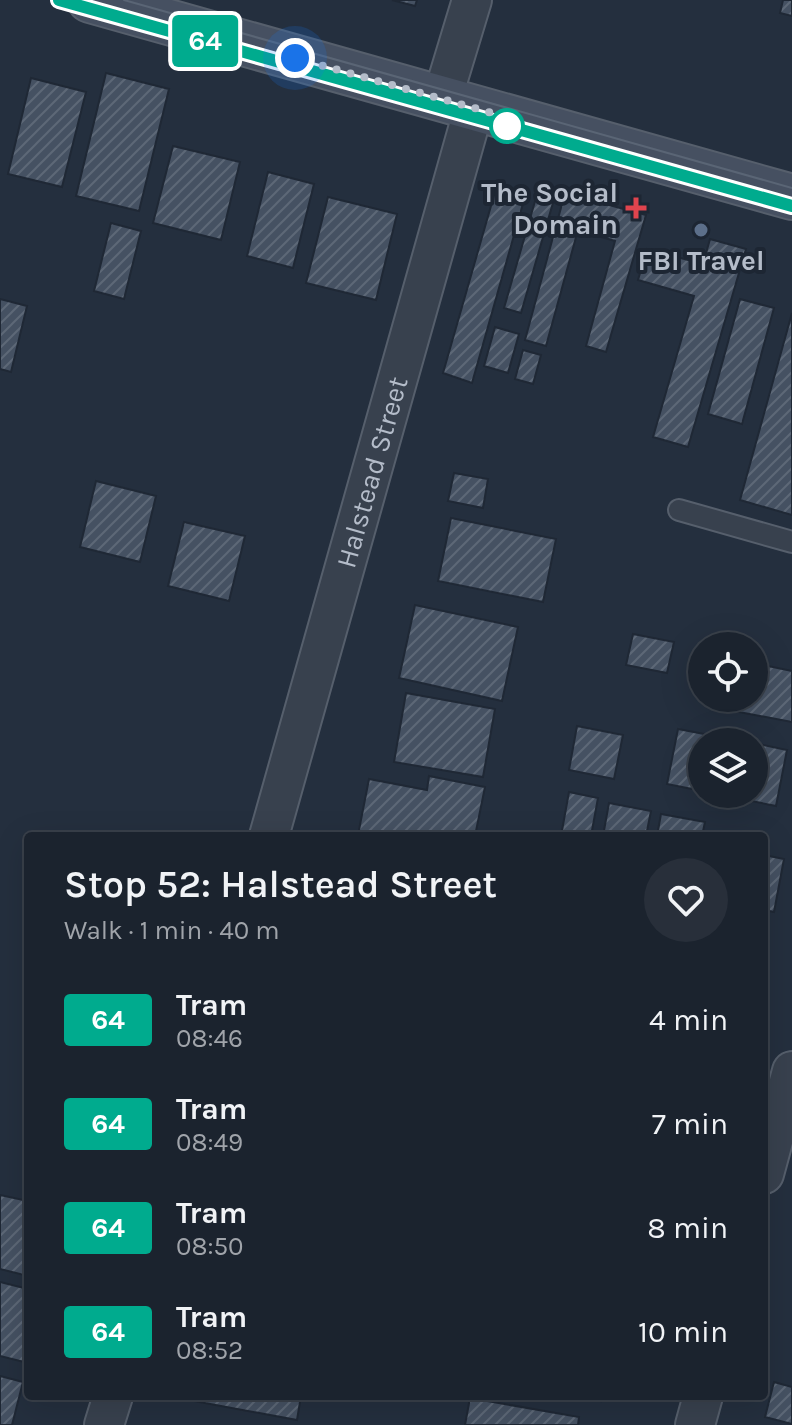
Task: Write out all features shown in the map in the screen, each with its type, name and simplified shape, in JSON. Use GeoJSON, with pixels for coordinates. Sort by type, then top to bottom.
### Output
{"type":"FeatureCollection","features":[{"type":"Feature","properties":{"kind":"main road"},"geometry":{"type":"LineString","coordinates":[[90,0],[792,197]]}},
{"type":"Feature","properties":{"kind":"street","name":"Halstead Street"},"geometry":{"type":"LineString","coordinates":[[270,832],[458,103],[472,0]]}},
{"type":"Feature","properties":{"kind":"street"},"geometry":{"type":"LineString","coordinates":[[768,1159],[792,1071]]}},
{"type":"Feature","properties":{"kind":"street"},"geometry":{"type":"LineString","coordinates":[[104,1425],[112,1400]]}},
{"type":"Feature","properties":{"kind":"street"},"geometry":{"type":"LineString","coordinates":[[695,1425],[702,1400]]}},
{"type":"Feature","properties":{"kind":"lane"},"geometry":{"type":"LineString","coordinates":[[679,510],[792,542]]}},
{"type":"Feature","properties":{"kind":"building"},"geometry":{"type":"Polygon","coordinates":[[[392,0],[417,0],[415,6],[392,0]]]}},
{"type":"Feature","properties":{"kind":"building"},"geometry":{"type":"Polygon","coordinates":[[[783,0],[792,0],[792,16],[780,13],[783,0]]]}},
{"type":"Feature","properties":{"kind":"building"},"geometry":{"type":"Polygon","coordinates":[[[106,73],[169,89],[139,211],[76,196],[106,73]]]}},
{"type":"Feature","properties":{"kind":"building"},"geometry":{"type":"Polygon","coordinates":[[[31,78],[86,92],[62,187],[8,174],[31,78]]]}},
{"type":"Feature","properties":{"kind":"building"},"geometry":{"type":"Polygon","coordinates":[[[173,146],[240,162],[221,240],[153,223],[173,146]]]}},
{"type":"Feature","properties":{"kind":"building"},"geometry":{"type":"Polygon","coordinates":[[[268,172],[314,184],[293,268],[247,256],[268,172]]]}},
{"type":"Feature","properties":{"kind":"building"},"geometry":{"type":"Polygon","coordinates":[[[497,185],[526,193],[472,383],[443,373],[497,185]]]}},
{"type":"Feature","properties":{"kind":"building"},"geometry":{"type":"Polygon","coordinates":[[[538,191],[555,196],[521,313],[504,308],[538,191]]]}},
{"type":"Feature","properties":{"kind":"building"},"geometry":{"type":"Polygon","coordinates":[[[565,193],[646,215],[606,352],[586,346],[615,241],[578,230],[546,346],[525,340],[565,193]]]}},
{"type":"Feature","properties":{"kind":"building"},"geometry":{"type":"Polygon","coordinates":[[[328,197],[397,214],[376,300],[306,283],[328,197]]]}},
{"type":"Feature","properties":{"kind":"building"},"geometry":{"type":"Polygon","coordinates":[[[111,223],[141,231],[124,299],[94,291],[111,223]]]}},
{"type":"Feature","properties":{"kind":"building"},"geometry":{"type":"Polygon","coordinates":[[[710,239],[746,249],[688,447],[653,437],[694,296],[638,280],[647,249],[703,264],[710,239]]]}},
{"type":"Feature","properties":{"kind":"building"},"geometry":{"type":"Polygon","coordinates":[[[0,299],[27,306],[11,372],[0,369],[0,299]]]}},
{"type":"Feature","properties":{"kind":"building"},"geometry":{"type":"Polygon","coordinates":[[[740,299],[774,308],[742,424],[708,414],[740,299]]]}},
{"type":"Feature","properties":{"kind":"building"},"geometry":{"type":"Polygon","coordinates":[[[792,313],[792,515],[740,500],[792,313]]]}},
{"type":"Feature","properties":{"kind":"building"},"geometry":{"type":"Polygon","coordinates":[[[495,327],[519,334],[508,373],[484,366],[495,327]]]}},
{"type":"Feature","properties":{"kind":"building"},"geometry":{"type":"Polygon","coordinates":[[[523,350],[541,355],[533,384],[515,379],[523,350]]]}},
{"type":"Feature","properties":{"kind":"building"},"geometry":{"type":"Polygon","coordinates":[[[454,473],[488,479],[483,508],[448,501],[454,473]]]}},
{"type":"Feature","properties":{"kind":"building"},"geometry":{"type":"Polygon","coordinates":[[[96,481],[156,496],[140,562],[80,547],[96,481]]]}},
{"type":"Feature","properties":{"kind":"building"},"geometry":{"type":"Polygon","coordinates":[[[451,518],[556,539],[543,602],[438,581],[451,518]]]}},
{"type":"Feature","properties":{"kind":"building"},"geometry":{"type":"Polygon","coordinates":[[[184,522],[245,536],[229,601],[168,586],[184,522]]]}},
{"type":"Feature","properties":{"kind":"building"},"geometry":{"type":"Polygon","coordinates":[[[415,605],[518,627],[502,701],[399,678],[415,605]]]}},
{"type":"Feature","properties":{"kind":"building"},"geometry":{"type":"Polygon","coordinates":[[[633,634],[674,642],[667,673],[626,665],[633,634]]]}},
{"type":"Feature","properties":{"kind":"building"},"geometry":{"type":"Polygon","coordinates":[[[768,666],[792,671],[792,722],[739,712],[768,712],[768,666]]]}},
{"type":"Feature","properties":{"kind":"building"},"geometry":{"type":"Polygon","coordinates":[[[406,693],[495,709],[483,777],[394,762],[406,693]]]}},
{"type":"Feature","properties":{"kind":"building"},"geometry":{"type":"Polygon","coordinates":[[[577,726],[623,735],[614,779],[569,770],[577,726]]]}},
{"type":"Feature","properties":{"kind":"building"},"geometry":{"type":"Polygon","coordinates":[[[678,729],[688,731],[688,788],[667,784],[678,729]]]}},
{"type":"Feature","properties":{"kind":"building"},"geometry":{"type":"Polygon","coordinates":[[[768,746],[787,750],[776,806],[768,804],[768,746]]]}},
{"type":"Feature","properties":{"kind":"building"},"geometry":{"type":"Polygon","coordinates":[[[429,776],[485,787],[476,832],[359,832],[369,779],[427,790],[429,776]]]}},
{"type":"Feature","properties":{"kind":"building"},"geometry":{"type":"Polygon","coordinates":[[[569,792],[598,798],[592,832],[562,832],[569,792]]]}},
{"type":"Feature","properties":{"kind":"building"},"geometry":{"type":"Polygon","coordinates":[[[609,803],[651,811],[647,832],[604,832],[609,803]]]}},
{"type":"Feature","properties":{"kind":"building"},"geometry":{"type":"Polygon","coordinates":[[[661,814],[705,822],[703,832],[658,832],[661,814]]]}},
{"type":"Feature","properties":{"kind":"building"},"geometry":{"type":"Polygon","coordinates":[[[768,856],[784,859],[774,912],[768,911],[768,856]]]}},
{"type":"Feature","properties":{"kind":"building"},"geometry":{"type":"Polygon","coordinates":[[[0,1195],[24,1200],[24,1275],[0,1269],[0,1195]]]}},
{"type":"Feature","properties":{"kind":"building"},"geometry":{"type":"Polygon","coordinates":[[[0,1282],[24,1288],[24,1362],[0,1356],[0,1282]]]}},
{"type":"Feature","properties":{"kind":"building"},"geometry":{"type":"Polygon","coordinates":[[[0,1376],[23,1382],[12,1425],[0,1425],[0,1376]]]}},
{"type":"Feature","properties":{"kind":"building"},"geometry":{"type":"Polygon","coordinates":[[[774,1382],[792,1387],[792,1424],[765,1417],[774,1382]]]}},
{"type":"Feature","properties":{"kind":"building"},"geometry":{"type":"Polygon","coordinates":[[[194,1400],[300,1400],[297,1420],[194,1400]]]}},
{"type":"Feature","properties":{"kind":"building"},"geometry":{"type":"Polygon","coordinates":[[[470,1400],[579,1417],[578,1425],[465,1425],[470,1400]]]}},
{"type":"Feature","properties":{"kind":"tram line"},"geometry":{"type":"LineString","coordinates":[[59,0],[792,206]]}},
{"type":"Feature","properties":{"kind":"tram line","name":"64"},"geometry":{"type":"LineString","coordinates":[[59,0],[792,206]]}},
{"type":"Feature","properties":{"kind":"tram line"},"geometry":{"type":"LineString","coordinates":[[124,0],[792,188]]}},
{"type":"Feature","properties":{"kind":"place","name":"The Social Domain"},"geometry":{"type":"Point","coordinates":[636,208]}},
{"type":"Feature","properties":{"kind":"place","name":"FBI Travel"},"geometry":{"type":"Point","coordinates":[701,230]}},
{"type":"Feature","properties":{"kind":"route"},"geometry":{"type":"LineString","coordinates":[[295,58],[503,116],[507,126]]}}]}
